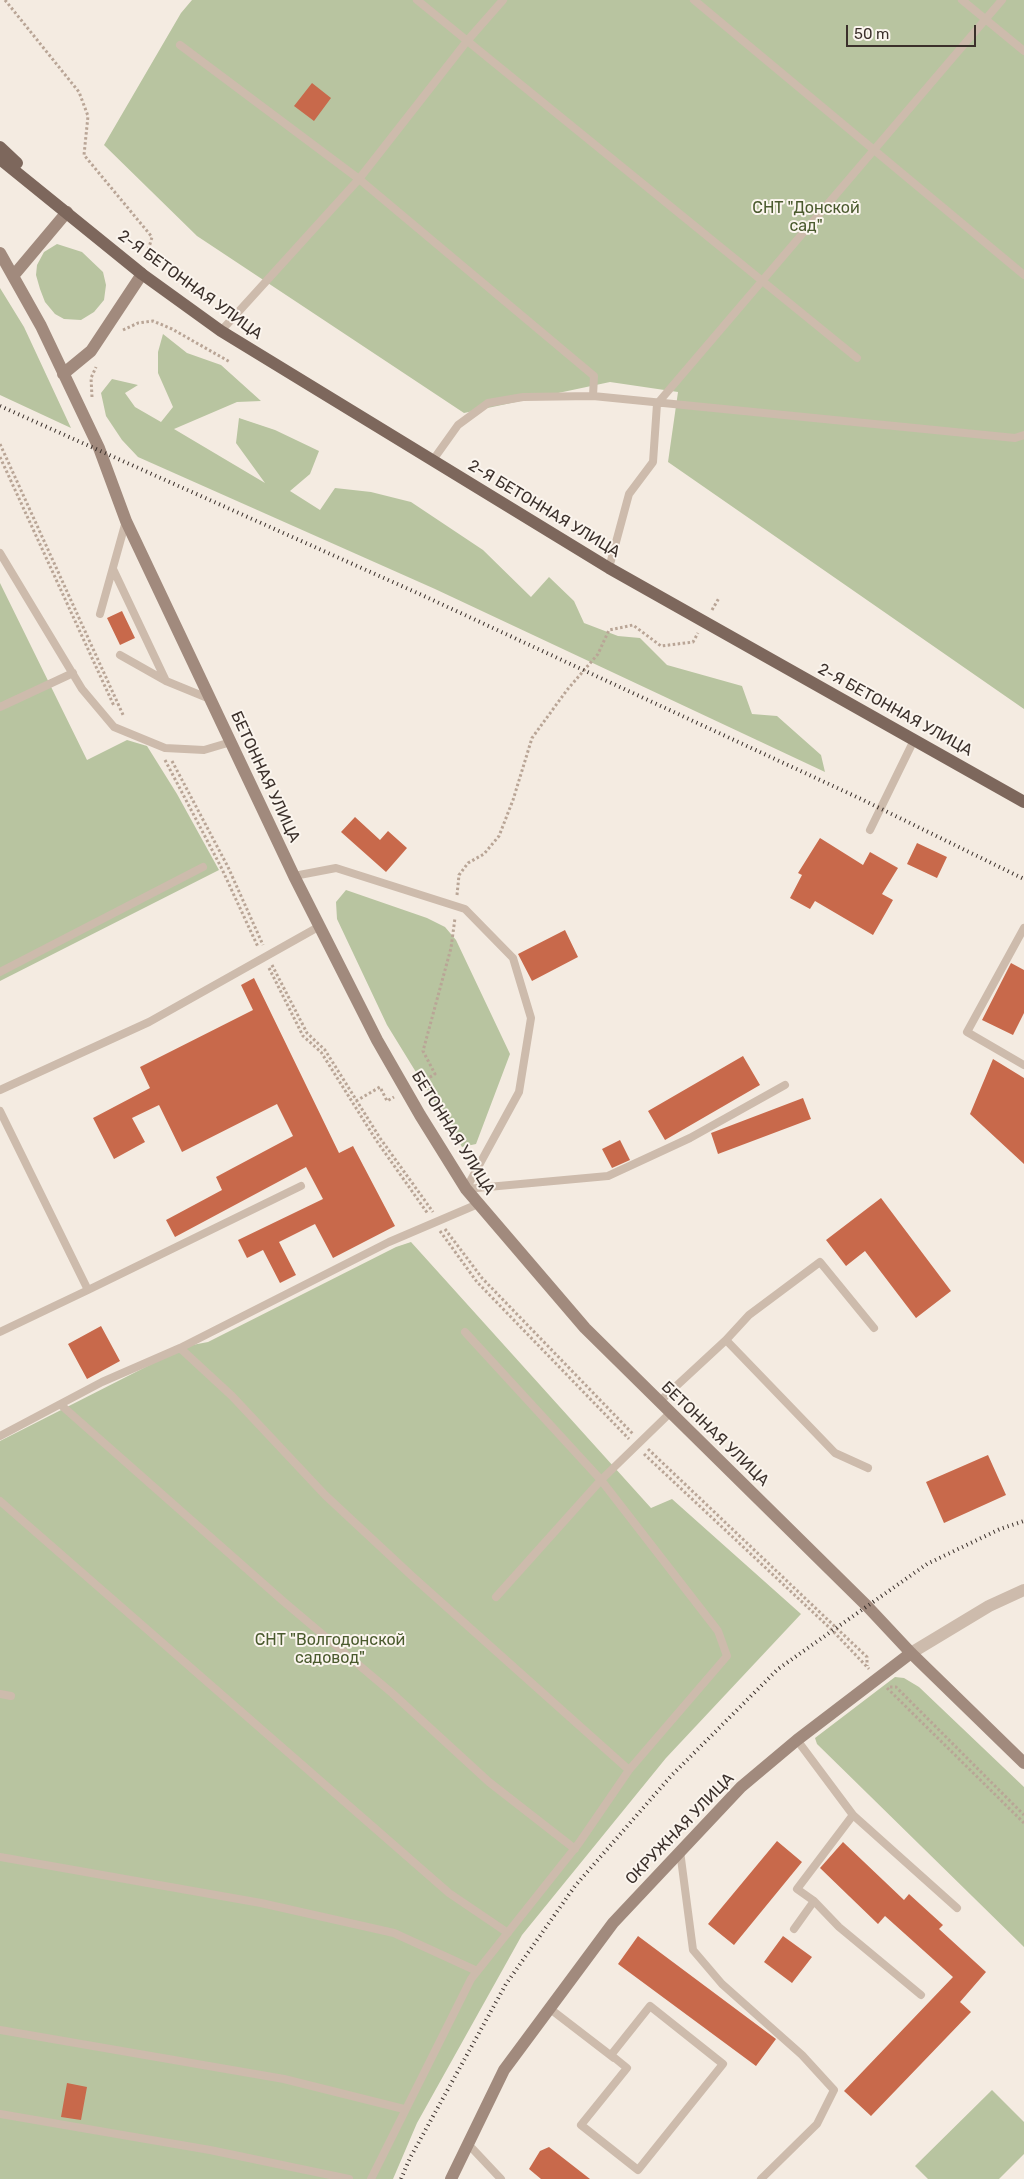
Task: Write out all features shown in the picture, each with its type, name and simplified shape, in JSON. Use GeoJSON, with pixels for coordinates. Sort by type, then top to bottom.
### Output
{"type":"FeatureCollection","features":[{"type":"Feature","properties":{"kind":"main road","name":"2-Я БЕТОННАЯ УЛИЦА"},"geometry":{"type":"LineString","coordinates":[[0,147],[67,212]]}},
{"type":"Feature","properties":{"kind":"main road","name":"2-Я БЕТОННАЯ УЛИЦА"},"geometry":{"type":"LineString","coordinates":[[0,159],[142,274],[221,331],[610,568],[1024,802]]}},
{"type":"Feature","properties":{"kind":"main road"},"geometry":{"type":"LineString","coordinates":[[14,275],[67,212]]}},
{"type":"Feature","properties":{"kind":"main road","name":"БЕТОННАЯ УЛИЦА"},"geometry":{"type":"LineString","coordinates":[[0,253],[14,275],[99,448],[126,521],[294,876],[406,1091],[466,1189],[585,1328],[867,1606],[911,1654],[1024,1763]]}},
{"type":"Feature","properties":{"kind":"main road"},"geometry":{"type":"LineString","coordinates":[[64,374],[91,350],[142,274]]}},
{"type":"Feature","properties":{"kind":"main road","name":"ОКРУЖНАЯ УЛИЦА"},"geometry":{"type":"LineString","coordinates":[[451,2179],[504,2070],[613,1923],[741,1787],[797,1740],[911,1654]]}},
{"type":"Feature","properties":{"kind":"street","name":"ОКРУЖНАЯ УЛИЦА"},"geometry":{"type":"LineString","coordinates":[[911,1654],[989,1606],[1024,1590]]}},
{"type":"Feature","properties":{"kind":"lane"},"geometry":{"type":"LineString","coordinates":[[417,0],[858,358]]}},
{"type":"Feature","properties":{"kind":"lane"},"geometry":{"type":"LineString","coordinates":[[221,331],[360,179],[467,41],[503,0]]}},
{"type":"Feature","properties":{"kind":"lane"},"geometry":{"type":"LineString","coordinates":[[694,0],[1024,275]]}},
{"type":"Feature","properties":{"kind":"lane"},"geometry":{"type":"LineString","coordinates":[[962,0],[1024,51]]}},
{"type":"Feature","properties":{"kind":"lane"},"geometry":{"type":"LineString","coordinates":[[610,568],[629,494],[652,462],[657,404],[1002,0]]}},
{"type":"Feature","properties":{"kind":"lane"},"geometry":{"type":"LineString","coordinates":[[180,45],[360,179],[594,376],[593,396]]}},
{"type":"Feature","properties":{"kind":"lane"},"geometry":{"type":"LineString","coordinates":[[433,460],[458,425],[488,404],[523,397],[593,396],[657,404],[711,407],[1015,438],[1024,435]]}},
{"type":"Feature","properties":{"kind":"lane"},"geometry":{"type":"LineString","coordinates":[[100,614],[126,521]]}},
{"type":"Feature","properties":{"kind":"lane"},"geometry":{"type":"LineString","coordinates":[[0,553],[82,688],[114,727],[165,748],[204,750],[231,742]]}},
{"type":"Feature","properties":{"kind":"lane"},"geometry":{"type":"LineString","coordinates":[[113,569],[166,681]]}},
{"type":"Feature","properties":{"kind":"lane"},"geometry":{"type":"LineString","coordinates":[[120,656],[166,681],[211,700]]}},
{"type":"Feature","properties":{"kind":"lane"},"geometry":{"type":"LineString","coordinates":[[0,707],[73,673]]}},
{"type":"Feature","properties":{"kind":"lane"},"geometry":{"type":"LineString","coordinates":[[870,830],[914,740]]}},
{"type":"Feature","properties":{"kind":"lane"},"geometry":{"type":"LineString","coordinates":[[0,972],[203,866]]}},
{"type":"Feature","properties":{"kind":"lane"},"geometry":{"type":"LineString","coordinates":[[294,876],[336,868],[465,909],[513,958],[531,1018],[519,1092],[466,1189]]}},
{"type":"Feature","properties":{"kind":"lane"},"geometry":{"type":"LineString","coordinates":[[0,1090],[149,1022],[320,926]]}},
{"type":"Feature","properties":{"kind":"lane"},"geometry":{"type":"LineString","coordinates":[[1024,928],[967,1032],[1024,1065]]}},
{"type":"Feature","properties":{"kind":"lane"},"geometry":{"type":"LineString","coordinates":[[466,1189],[608,1176],[690,1138],[785,1084]]}},
{"type":"Feature","properties":{"kind":"lane"},"geometry":{"type":"LineString","coordinates":[[0,1111],[88,1290]]}},
{"type":"Feature","properties":{"kind":"lane"},"geometry":{"type":"LineString","coordinates":[[0,1332],[300,1186]]}},
{"type":"Feature","properties":{"kind":"lane"},"geometry":{"type":"LineString","coordinates":[[0,1436],[102,1382],[180,1348],[374,1250],[478,1204]]}},
{"type":"Feature","properties":{"kind":"lane"},"geometry":{"type":"LineString","coordinates":[[659,1402],[726,1340],[749,1315],[820,1262],[874,1328]]}},
{"type":"Feature","properties":{"kind":"lane"},"geometry":{"type":"LineString","coordinates":[[371,2179],[404,2109],[471,1979],[575,1849],[629,1770],[727,1656],[718,1631],[601,1480],[465,1332]]}},
{"type":"Feature","properties":{"kind":"lane"},"geometry":{"type":"LineString","coordinates":[[726,1340],[835,1453],[868,1468]]}},
{"type":"Feature","properties":{"kind":"lane"},"geometry":{"type":"LineString","coordinates":[[180,1348],[232,1396],[339,1508],[629,1770]]}},
{"type":"Feature","properties":{"kind":"lane"},"geometry":{"type":"LineString","coordinates":[[61,1405],[283,1601],[392,1693],[489,1782],[575,1849]]}},
{"type":"Feature","properties":{"kind":"lane"},"geometry":{"type":"LineString","coordinates":[[496,1597],[601,1480],[670,1413]]}},
{"type":"Feature","properties":{"kind":"lane"},"geometry":{"type":"LineString","coordinates":[[0,1501],[448,1893],[508,1933]]}},
{"type":"Feature","properties":{"kind":"lane"},"geometry":{"type":"LineString","coordinates":[[0,1694],[10,1696]]}},
{"type":"Feature","properties":{"kind":"lane"},"geometry":{"type":"LineString","coordinates":[[797,1740],[853,1815],[957,1908]]}},
{"type":"Feature","properties":{"kind":"lane"},"geometry":{"type":"LineString","coordinates":[[853,1815],[797,1888],[814,1901],[839,1927],[921,1995]]}},
{"type":"Feature","properties":{"kind":"lane"},"geometry":{"type":"LineString","coordinates":[[680,1850],[693,1950],[722,1984],[802,2055],[834,2090],[817,2124],[761,2179]]}},
{"type":"Feature","properties":{"kind":"lane"},"geometry":{"type":"LineString","coordinates":[[0,1857],[261,1903],[394,1933],[477,1971]]}},
{"type":"Feature","properties":{"kind":"lane"},"geometry":{"type":"LineString","coordinates":[[794,1929],[814,1901]]}},
{"type":"Feature","properties":{"kind":"lane"},"geometry":{"type":"LineString","coordinates":[[650,2006],[723,2064],[638,2170],[581,2125],[627,2068],[611,2055],[650,2006]]}},
{"type":"Feature","properties":{"kind":"lane"},"geometry":{"type":"LineString","coordinates":[[549,2008],[627,2068]]}},
{"type":"Feature","properties":{"kind":"lane"},"geometry":{"type":"LineString","coordinates":[[0,2030],[284,2079],[404,2109]]}},
{"type":"Feature","properties":{"kind":"lane"},"geometry":{"type":"LineString","coordinates":[[0,2114],[210,2150],[349,2179]]}},
{"type":"Feature","properties":{"kind":"lane"},"geometry":{"type":"LineString","coordinates":[[469,2145],[501,2179]]}},
{"type":"Feature","properties":{"kind":"path"},"geometry":{"type":"LineString","coordinates":[[5,0],[79,92],[88,116],[84,155],[152,237],[142,274]]}},
{"type":"Feature","properties":{"kind":"path"},"geometry":{"type":"LineString","coordinates":[[121,331],[138,323],[153,321],[172,328],[230,362]]}},
{"type":"Feature","properties":{"kind":"path"},"geometry":{"type":"LineString","coordinates":[[93,406],[91,378],[97,365]]}},
{"type":"Feature","properties":{"kind":"path"},"geometry":{"type":"LineString","coordinates":[[0,444],[123,721],[0,457]]}},
{"type":"Feature","properties":{"kind":"path"},"geometry":{"type":"LineString","coordinates":[[456,902],[459,875],[468,863],[484,854],[499,836],[513,800],[532,738],[598,654],[609,630],[633,625],[660,646],[692,642]]}},
{"type":"Feature","properties":{"kind":"path"},"geometry":{"type":"LineString","coordinates":[[164,758],[221,867],[263,957],[303,1036],[321,1052],[376,1140],[477,1282],[636,1446],[832,1630],[867,1666],[867,1657]]}},
{"type":"Feature","properties":{"kind":"path"},"geometry":{"type":"LineString","coordinates":[[356,1101],[380,1087],[388,1101],[435,1074],[423,1051],[451,948],[455,911]]}},
{"type":"Feature","properties":{"kind":"path"},"geometry":{"type":"LineString","coordinates":[[886,1687],[1024,1824]]}},
{"type":"Feature","properties":{"kind":"path"},"geometry":{"type":"LineString","coordinates":[[896,1687],[1024,1815]]}},
{"type":"Feature","properties":{"kind":"green space","name":"СНТ \"Донской сад\""},"geometry":{"type":"Polygon","coordinates":[[[192,0],[1024,0],[1024,709],[668,462],[678,392],[610,382],[464,413],[197,236],[104,145],[181,13],[192,0]]]}},
{"type":"Feature","properties":{"kind":"green space"},"geometry":{"type":"Polygon","coordinates":[[[57,244],[82,252],[103,272],[106,285],[104,300],[94,312],[81,320],[64,319],[55,314],[45,302],[40,289],[36,275],[37,265],[44,252],[57,244]]]}},
{"type":"Feature","properties":{"kind":"green space"},"geometry":{"type":"Polygon","coordinates":[[[0,288],[24,327],[71,428],[0,395],[0,288]]]}},
{"type":"Feature","properties":{"kind":"green space"},"geometry":{"type":"Polygon","coordinates":[[[163,334],[187,353],[221,365],[261,401],[237,402],[174,429],[265,483],[236,443],[239,418],[275,430],[319,451],[310,474],[290,491],[320,510],[335,488],[371,492],[411,502],[483,550],[531,597],[549,577],[574,601],[584,623],[618,636],[640,638],[667,665],[742,686],[752,714],[777,716],[821,755],[825,772],[435,589],[138,457],[122,440],[106,416],[101,393],[112,379],[138,385],[125,393],[135,407],[161,422],[173,407],[158,373],[158,352],[163,334]]]}},
{"type":"Feature","properties":{"kind":"green space"},"geometry":{"type":"Polygon","coordinates":[[[0,583],[87,760],[127,740],[147,746],[177,794],[219,870],[0,981],[0,583]]]}},
{"type":"Feature","properties":{"kind":"green space"},"geometry":{"type":"Polygon","coordinates":[[[346,890],[427,918],[445,927],[456,940],[510,1054],[476,1144],[462,1147],[387,1025],[337,919],[336,902],[346,890]]]}},
{"type":"Feature","properties":{"kind":"green space","name":"СНТ \"Волгодонской садовод\""},"geometry":{"type":"Polygon","coordinates":[[[411,1242],[651,1508],[672,1499],[801,1614],[666,1758],[522,1935],[417,2123],[393,2179],[0,2179],[0,1441],[187,1346],[208,1342],[396,1247],[411,1242]]]}},
{"type":"Feature","properties":{"kind":"green space"},"geometry":{"type":"Polygon","coordinates":[[[895,1677],[904,1678],[919,1687],[1024,1787],[1024,1947],[817,1744],[815,1738],[895,1677]]]}},
{"type":"Feature","properties":{"kind":"green space"},"geometry":{"type":"Polygon","coordinates":[[[992,2090],[1024,2122],[1024,2154],[999,2179],[928,2179],[915,2166],[992,2090]]]}},
{"type":"Feature","properties":{"kind":"building"},"geometry":{"type":"Polygon","coordinates":[[[312,83],[331,98],[314,121],[294,106],[312,83]]]}},
{"type":"Feature","properties":{"kind":"building"},"geometry":{"type":"Polygon","coordinates":[[[122,611],[135,638],[120,645],[107,618],[122,611]]]}},
{"type":"Feature","properties":{"kind":"building"},"geometry":{"type":"Polygon","coordinates":[[[355,817],[380,840],[388,831],[407,848],[386,872],[341,832],[355,817]]]}},
{"type":"Feature","properties":{"kind":"building"},"geometry":{"type":"Polygon","coordinates":[[[820,838],[863,865],[870,852],[898,868],[882,894],[893,900],[873,935],[815,901],[810,909],[790,898],[802,875],[798,873],[820,838]]]}},
{"type":"Feature","properties":{"kind":"building"},"geometry":{"type":"Polygon","coordinates":[[[917,843],[947,857],[937,878],[907,864],[917,843]]]}},
{"type":"Feature","properties":{"kind":"building"},"geometry":{"type":"Polygon","coordinates":[[[565,930],[578,957],[532,981],[518,954],[565,930]]]}},
{"type":"Feature","properties":{"kind":"building"},"geometry":{"type":"Polygon","coordinates":[[[1011,963],[1024,970],[1024,1013],[1013,1035],[982,1020],[1011,963]]]}},
{"type":"Feature","properties":{"kind":"building"},"geometry":{"type":"Polygon","coordinates":[[[254,978],[339,1153],[353,1146],[395,1226],[333,1258],[315,1224],[279,1242],[296,1275],[280,1283],[263,1250],[247,1258],[238,1240],[323,1199],[306,1167],[175,1237],[166,1220],[222,1190],[216,1177],[293,1136],[277,1104],[182,1152],[159,1105],[132,1118],[145,1142],[114,1159],[93,1118],[150,1088],[140,1067],[253,1010],[241,985],[254,978]]]}},
{"type":"Feature","properties":{"kind":"building"},"geometry":{"type":"Polygon","coordinates":[[[743,1056],[760,1085],[665,1140],[648,1111],[743,1056]]]}},
{"type":"Feature","properties":{"kind":"building"},"geometry":{"type":"Polygon","coordinates":[[[993,1059],[1024,1078],[1024,1164],[970,1114],[993,1059]]]}},
{"type":"Feature","properties":{"kind":"building"},"geometry":{"type":"Polygon","coordinates":[[[803,1098],[811,1119],[718,1154],[711,1133],[803,1098]]]}},
{"type":"Feature","properties":{"kind":"building"},"geometry":{"type":"Polygon","coordinates":[[[620,1140],[630,1160],[612,1168],[602,1149],[620,1140]]]}},
{"type":"Feature","properties":{"kind":"building"},"geometry":{"type":"Polygon","coordinates":[[[881,1198],[951,1291],[916,1318],[865,1251],[846,1266],[826,1240],[881,1198]]]}},
{"type":"Feature","properties":{"kind":"building"},"geometry":{"type":"Polygon","coordinates":[[[101,1326],[120,1361],[87,1379],[68,1344],[101,1326]]]}},
{"type":"Feature","properties":{"kind":"building"},"geometry":{"type":"Polygon","coordinates":[[[988,1455],[1006,1495],[944,1523],[926,1482],[988,1455]]]}},
{"type":"Feature","properties":{"kind":"building"},"geometry":{"type":"Polygon","coordinates":[[[777,1841],[802,1862],[734,1945],[708,1924],[777,1841]]]}},
{"type":"Feature","properties":{"kind":"building"},"geometry":{"type":"Polygon","coordinates":[[[843,1842],[904,1900],[909,1894],[943,1925],[939,1929],[986,1972],[960,2002],[971,2012],[871,2116],[844,2091],[953,1977],[885,1916],[878,1924],[820,1868],[843,1842]]]}},
{"type":"Feature","properties":{"kind":"building"},"geometry":{"type":"Polygon","coordinates":[[[638,1936],[776,2039],[756,2066],[618,1964],[638,1936]]]}},
{"type":"Feature","properties":{"kind":"building"},"geometry":{"type":"Polygon","coordinates":[[[783,1936],[812,1957],[792,1983],[764,1962],[783,1936]]]}},
{"type":"Feature","properties":{"kind":"building"},"geometry":{"type":"Polygon","coordinates":[[[67,2083],[87,2087],[81,2120],[61,2117],[67,2083]]]}},
{"type":"Feature","properties":{"kind":"building"},"geometry":{"type":"Polygon","coordinates":[[[549,2147],[590,2179],[541,2179],[529,2169],[540,2151],[549,2147]]]}},
{"type":"Feature","properties":{"kind":"railway"},"geometry":{"type":"LineString","coordinates":[[0,406],[424,596],[861,799],[1024,879]]}},
{"type":"Feature","properties":{"kind":"railway"},"geometry":{"type":"LineString","coordinates":[[401,2179],[410,2158],[506,1984],[575,1886],[671,1776],[778,1669],[927,1564],[1000,1529],[1024,1521]]}}]}
